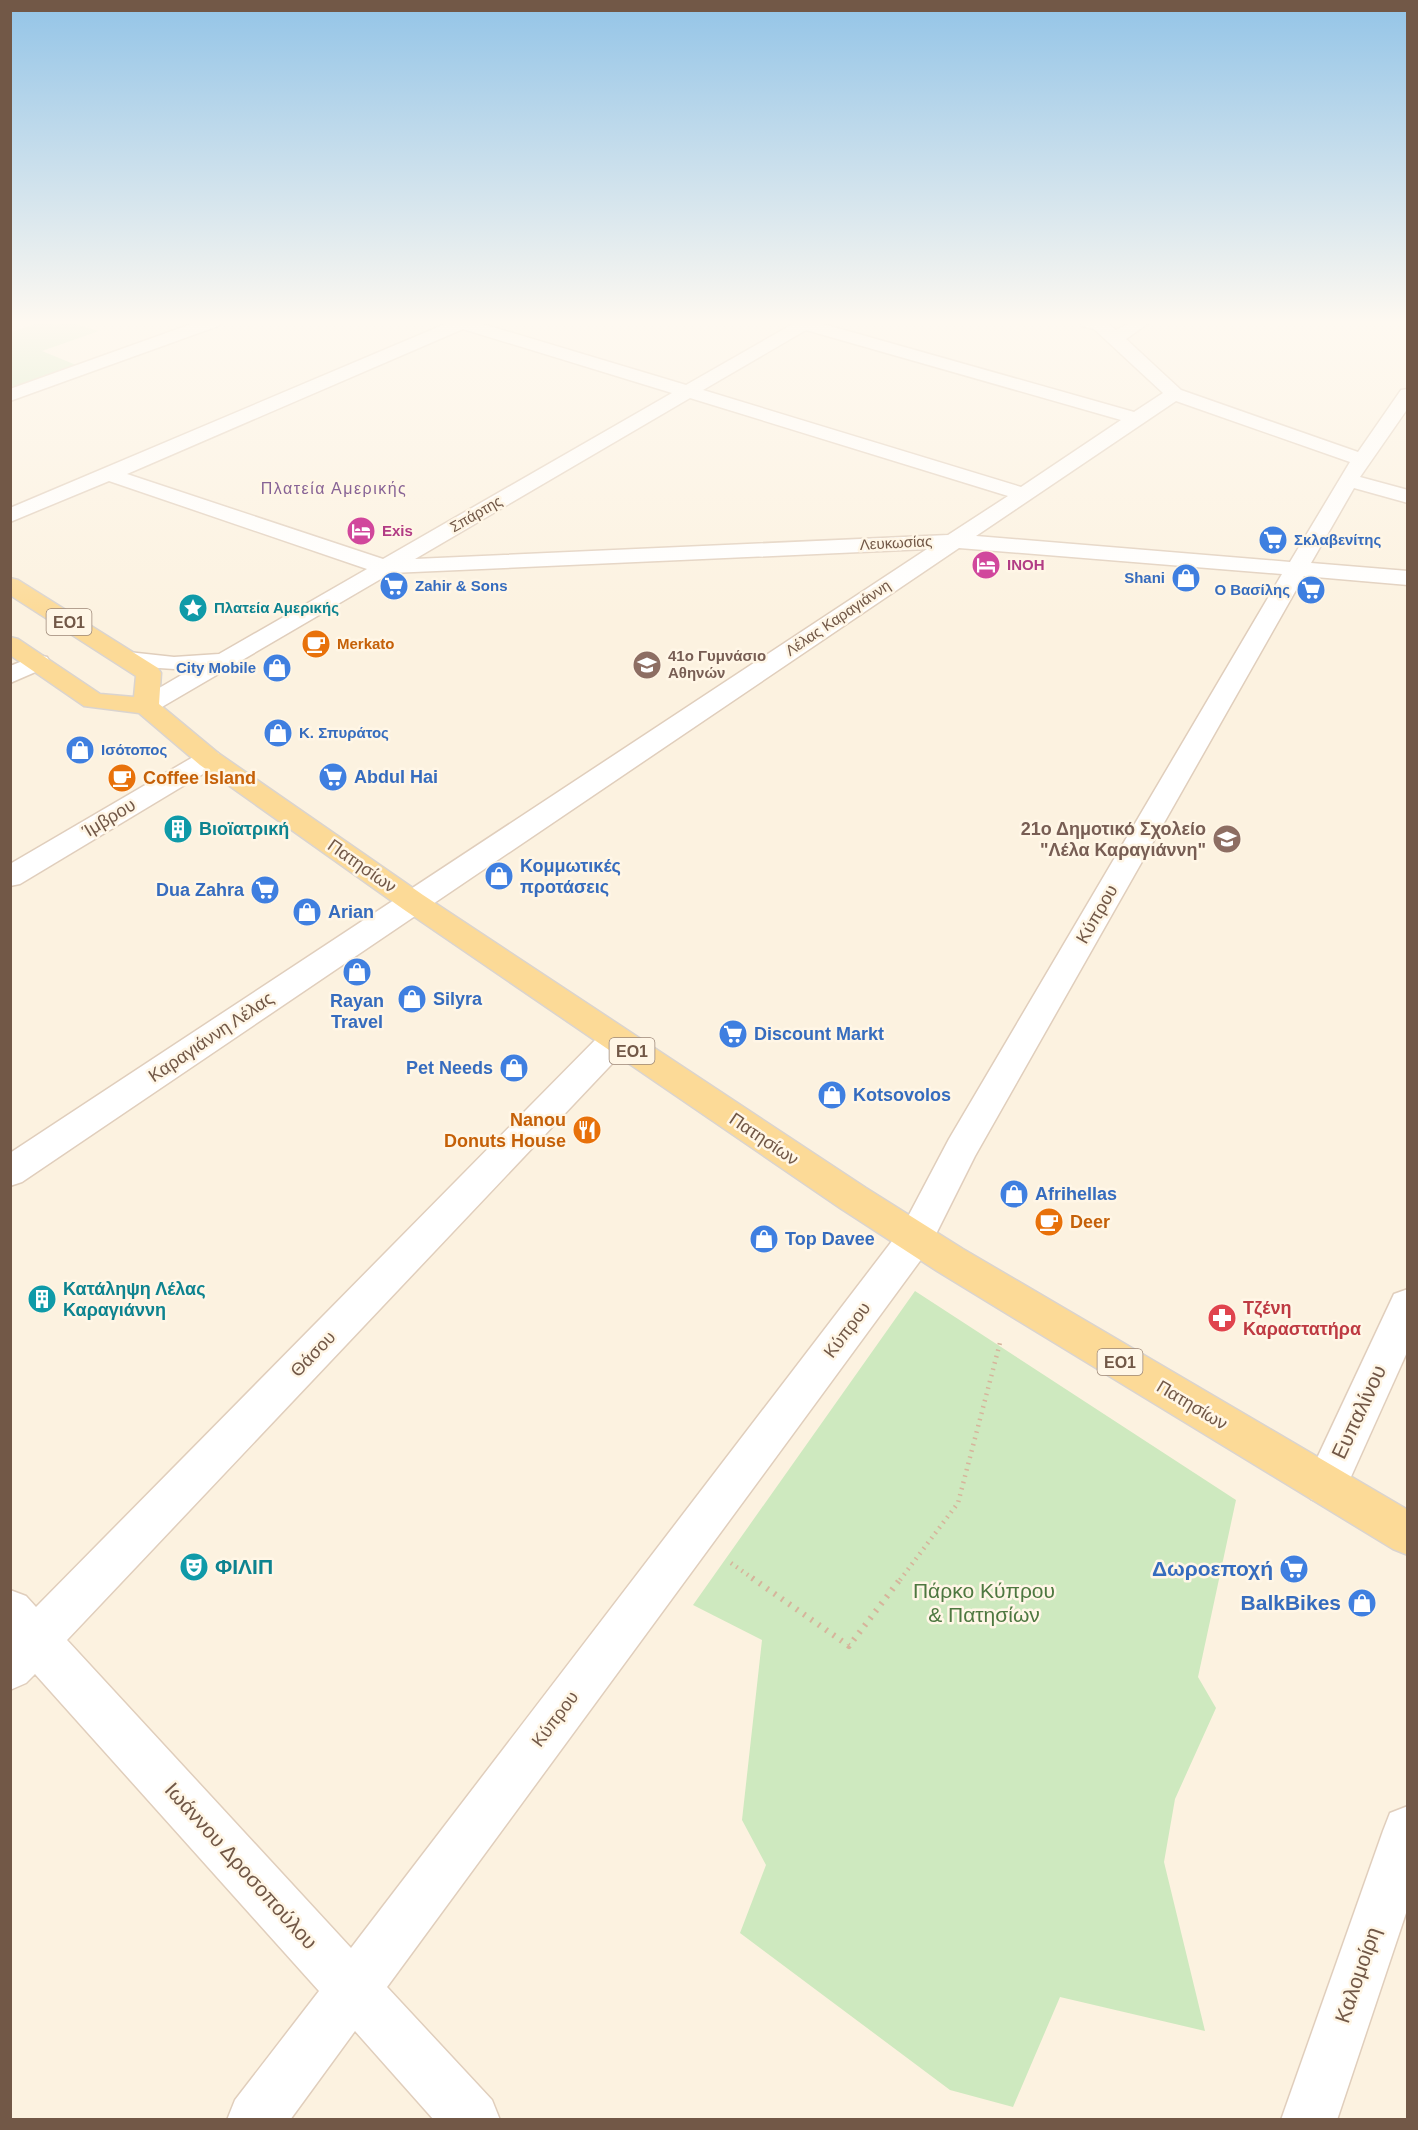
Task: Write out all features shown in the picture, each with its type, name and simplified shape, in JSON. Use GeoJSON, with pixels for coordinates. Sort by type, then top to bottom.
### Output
{"type":"FeatureCollection","features":[{"type":"Feature","properties":{"kind":"main road","name":"ΕΟ1"},"geometry":{"type":"LineString","coordinates":[[10,585],[149,673],[146,706]]}},
{"type":"Feature","properties":{"kind":"main road"},"geometry":{"type":"LineString","coordinates":[[10,644],[93,701],[146,706]]}},
{"type":"Feature","properties":{"kind":"main road","name":"Πατησίων"},"geometry":{"type":"LineString","coordinates":[[146,706],[208,759],[412,902],[915,1239],[1407,1533]]}},
{"type":"Feature","properties":{"kind":"street"},"geometry":{"type":"LineString","coordinates":[[10,516],[231,421]]}},
{"type":"Feature","properties":{"kind":"street","name":"Σπάρτης"},"geometry":{"type":"LineString","coordinates":[[146,706],[636,421]]}},
{"type":"Feature","properties":{"kind":"street"},"geometry":{"type":"LineString","coordinates":[[784,421],[1024,494]]}},
{"type":"Feature","properties":{"kind":"street","name":"Λέλας Καραγιάννη"},"geometry":{"type":"LineString","coordinates":[[412,902],[1133,421]]}},
{"type":"Feature","properties":{"kind":"street"},"geometry":{"type":"LineString","coordinates":[[1252,421],[1360,459]]}},
{"type":"Feature","properties":{"kind":"street","name":"Κύπρου"},"geometry":{"type":"LineString","coordinates":[[255,2120],[915,1239],[961,1149],[1360,459],[1387,421]]}},
{"type":"Feature","properties":{"kind":"street"},"geometry":{"type":"LineString","coordinates":[[108,474],[384,567]]}},
{"type":"Feature","properties":{"kind":"street"},"geometry":{"type":"LineString","coordinates":[[1348,480],[1407,497]]}},
{"type":"Feature","properties":{"kind":"street","name":"Λευκωσίας"},"geometry":{"type":"LineString","coordinates":[[384,567],[955,541],[1407,579]]}},
{"type":"Feature","properties":{"kind":"street"},"geometry":{"type":"LineString","coordinates":[[128,659],[174,664],[227,660]]}},
{"type":"Feature","properties":{"kind":"street"},"geometry":{"type":"LineString","coordinates":[[10,676],[38,662]]}},
{"type":"Feature","properties":{"kind":"street","name":"Ίμβρου"},"geometry":{"type":"LineString","coordinates":[[10,877],[208,759]]}},
{"type":"Feature","properties":{"kind":"street","name":"Καραγιάννη Λέλας"},"geometry":{"type":"LineString","coordinates":[[10,1172],[412,902]]}},
{"type":"Feature","properties":{"kind":"street","name":"Θάσου"},"geometry":{"type":"LineString","coordinates":[[19,1640],[615,1040]]}},
{"type":"Feature","properties":{"kind":"street","name":"Ευπαλίνου"},"geometry":{"type":"LineString","coordinates":[[1326,1485],[1407,1305]]}},
{"type":"Feature","properties":{"kind":"street","name":"Ιωάννου Δροσοπούλου"},"geometry":{"type":"LineString","coordinates":[[19,1640],[352,1989],[472,2120]]}},
{"type":"Feature","properties":{"kind":"street","name":"Καλομοίρη"},"geometry":{"type":"LineString","coordinates":[[1309,2120],[1407,1831]]}},
{"type":"Feature","properties":{"kind":"path"},"geometry":{"type":"LineString","coordinates":[[693,1536],[849,1646],[958,1503],[1004,1327]]}},
{"type":"Feature","properties":{"kind":"green space","name":"Πάρκο Κύπρου & Πατησίων"},"geometry":{"type":"Polygon","coordinates":[[[915,1291],[1236,1500],[1198,1677],[1216,1708],[1175,1799],[1164,1862],[1205,2031],[1060,1997],[1013,2107],[950,2090],[740,1933],[766,1865],[742,1820],[762,1640],[693,1605],[915,1291]]]}},
{"type":"Feature","properties":{"kind":"place","name":"Exis"},"geometry":{"type":"Point","coordinates":[361,531]}},
{"type":"Feature","properties":{"kind":"place","name":"Σκλαβενίτης"},"geometry":{"type":"Point","coordinates":[1273,540]}},
{"type":"Feature","properties":{"kind":"place","name":"ΙNOH"},"geometry":{"type":"Point","coordinates":[986,565]}},
{"type":"Feature","properties":{"kind":"place","name":"Shani"},"geometry":{"type":"Point","coordinates":[1186,578]}},
{"type":"Feature","properties":{"kind":"place","name":"Zahir & Sons"},"geometry":{"type":"Point","coordinates":[394,586]}},
{"type":"Feature","properties":{"kind":"place","name":"Ο Βασίλης"},"geometry":{"type":"Point","coordinates":[1311,590]}},
{"type":"Feature","properties":{"kind":"place","name":"Πλατεία Αμερικής"},"geometry":{"type":"Point","coordinates":[193,608]}},
{"type":"Feature","properties":{"kind":"place","name":"Merkato"},"geometry":{"type":"Point","coordinates":[316,644]}},
{"type":"Feature","properties":{"kind":"place","name":"41ο Γυμνάσιο Αθηνών"},"geometry":{"type":"Point","coordinates":[647,665]}},
{"type":"Feature","properties":{"kind":"place","name":"City Mobile"},"geometry":{"type":"Point","coordinates":[277,668]}},
{"type":"Feature","properties":{"kind":"place","name":"Κ. Σπυράτος"},"geometry":{"type":"Point","coordinates":[278,733]}},
{"type":"Feature","properties":{"kind":"place","name":"Ισότοπος"},"geometry":{"type":"Point","coordinates":[80,750]}},
{"type":"Feature","properties":{"kind":"place","name":"Abdul Hai"},"geometry":{"type":"Point","coordinates":[333,777]}},
{"type":"Feature","properties":{"kind":"place","name":"Coffee Island"},"geometry":{"type":"Point","coordinates":[122,778]}},
{"type":"Feature","properties":{"kind":"place","name":"Βιοϊατρική"},"geometry":{"type":"Point","coordinates":[178,829]}},
{"type":"Feature","properties":{"kind":"place","name":"21ο Δημοτικό Σχολείο \"Λέλα Καραγιάννη\""},"geometry":{"type":"Point","coordinates":[1227,839]}},
{"type":"Feature","properties":{"kind":"place","name":"Κομμωτικές προτάσεις"},"geometry":{"type":"Point","coordinates":[499,876]}},
{"type":"Feature","properties":{"kind":"place","name":"Dua Zahra"},"geometry":{"type":"Point","coordinates":[265,890]}},
{"type":"Feature","properties":{"kind":"place","name":"Arian"},"geometry":{"type":"Point","coordinates":[307,912]}},
{"type":"Feature","properties":{"kind":"place","name":"Rayan Travel"},"geometry":{"type":"Point","coordinates":[357,972]}},
{"type":"Feature","properties":{"kind":"place","name":"Silyra"},"geometry":{"type":"Point","coordinates":[412,999]}},
{"type":"Feature","properties":{"kind":"place","name":"Discount Markt"},"geometry":{"type":"Point","coordinates":[733,1034]}},
{"type":"Feature","properties":{"kind":"place","name":"Pet Needs"},"geometry":{"type":"Point","coordinates":[514,1068]}},
{"type":"Feature","properties":{"kind":"place","name":"Kotsovolos"},"geometry":{"type":"Point","coordinates":[832,1095]}},
{"type":"Feature","properties":{"kind":"place","name":"Nanou Donuts House"},"geometry":{"type":"Point","coordinates":[587,1130]}},
{"type":"Feature","properties":{"kind":"place","name":"Afrihellas"},"geometry":{"type":"Point","coordinates":[1014,1194]}},
{"type":"Feature","properties":{"kind":"place","name":"Deer"},"geometry":{"type":"Point","coordinates":[1049,1222]}},
{"type":"Feature","properties":{"kind":"place","name":"Top Davee"},"geometry":{"type":"Point","coordinates":[764,1239]}},
{"type":"Feature","properties":{"kind":"place","name":"Κατάληψη Λέλας Καραγιάννη"},"geometry":{"type":"Point","coordinates":[42,1299]}},
{"type":"Feature","properties":{"kind":"place","name":"Τζένη Καραστατήρα"},"geometry":{"type":"Point","coordinates":[1222,1318]}},
{"type":"Feature","properties":{"kind":"place","name":"ΦΙΛΙΠ"},"geometry":{"type":"Point","coordinates":[194,1567]}},
{"type":"Feature","properties":{"kind":"place","name":"Δωροεποχή"},"geometry":{"type":"Point","coordinates":[1294,1569]}},
{"type":"Feature","properties":{"kind":"place","name":"BalkBikes"},"geometry":{"type":"Point","coordinates":[1362,1603]}},
{"type":"Feature","properties":{"kind":"district","name":"Πλατεία Αμερικής"},"geometry":{"type":"Point","coordinates":[334,488]}}]}
